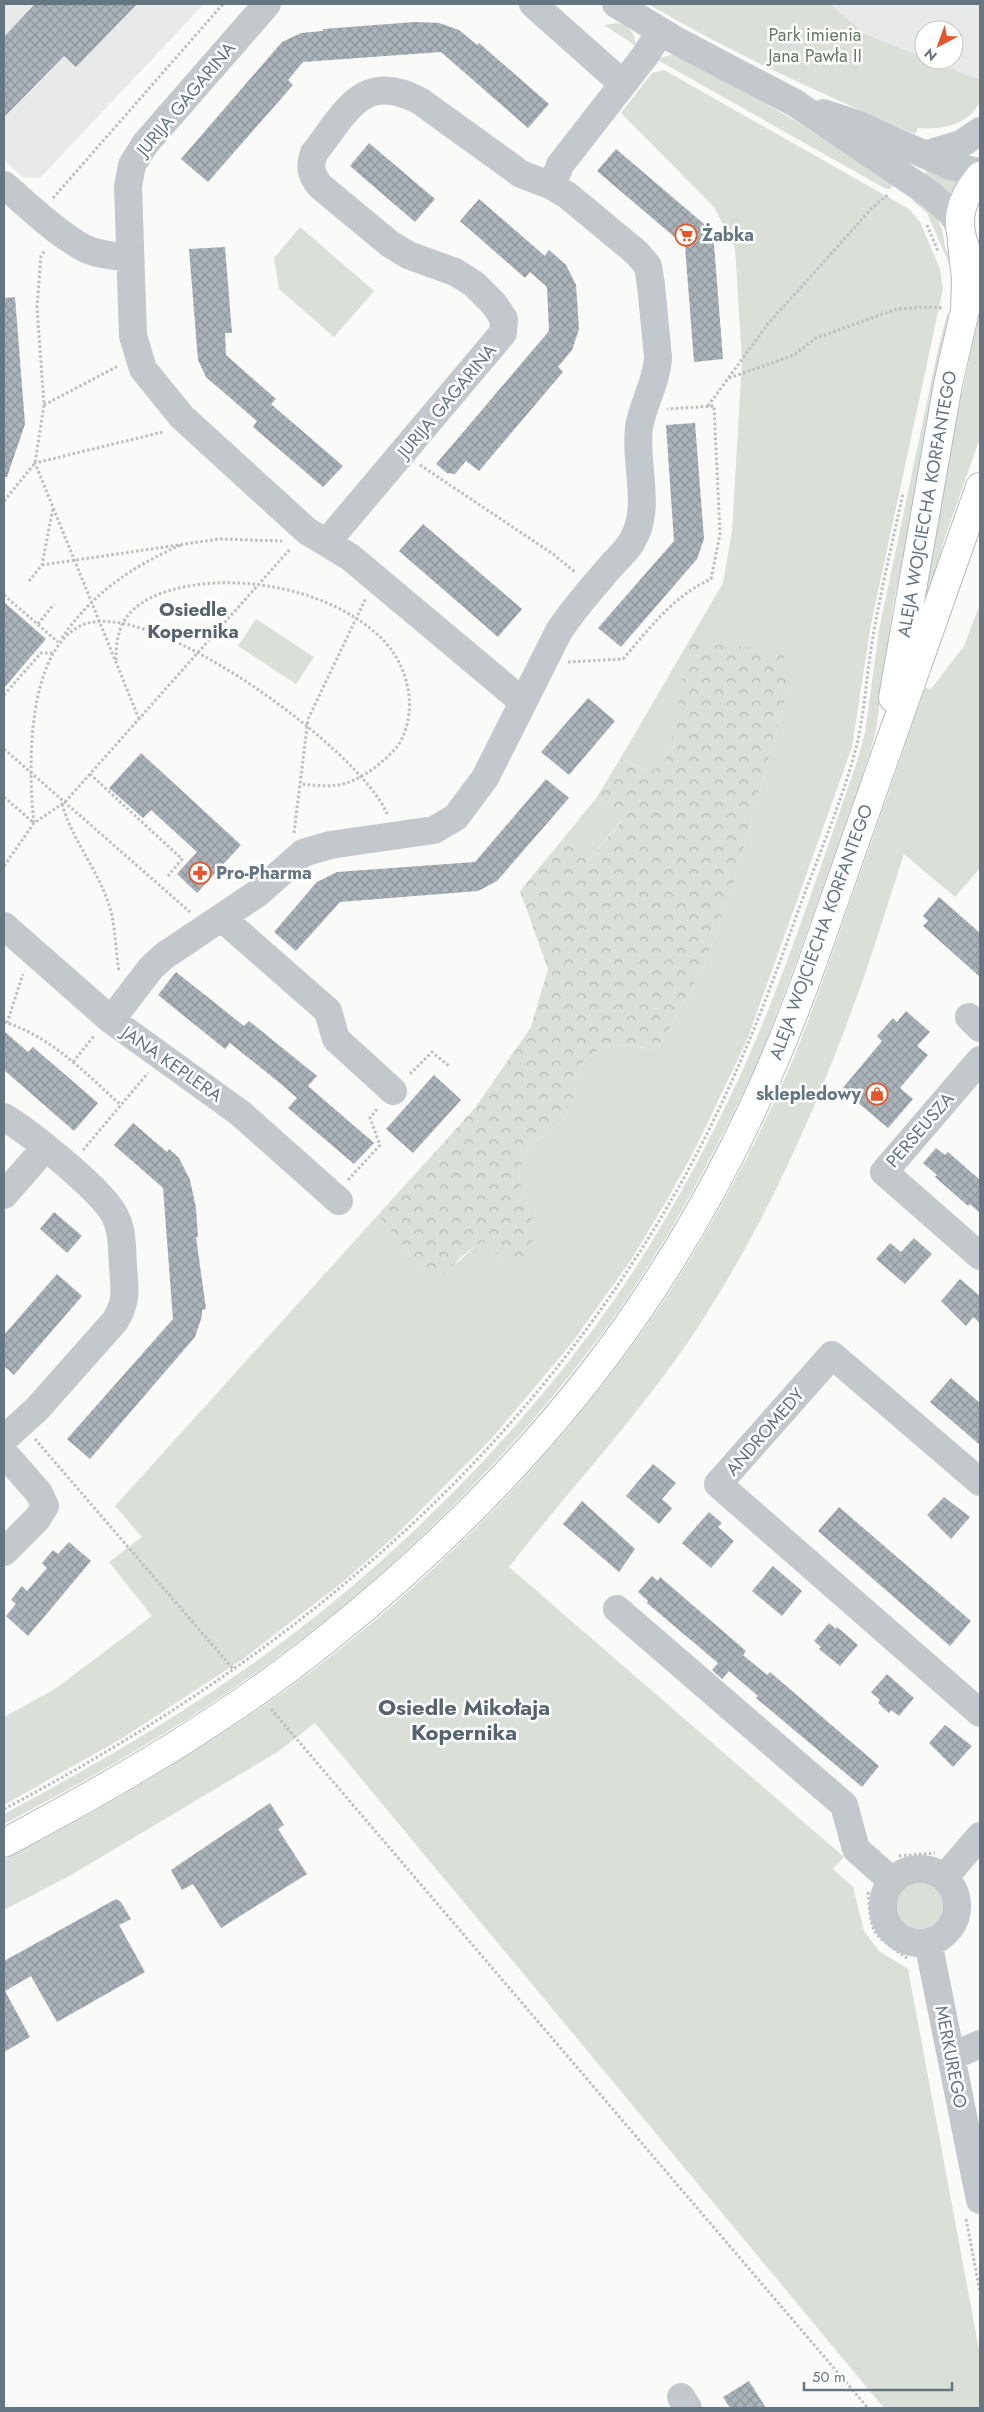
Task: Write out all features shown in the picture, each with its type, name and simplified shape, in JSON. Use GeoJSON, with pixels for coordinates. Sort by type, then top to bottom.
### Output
{"type":"FeatureCollection","features":[{"type":"Feature","properties":{"kind":"main road","name":"ALEJA WOJCIECHA KORFANTEGO"},"geometry":{"type":"LineString","coordinates":[[881,765],[948,384],[965,310],[966,280],[954,242],[962,206],[970,187],[980,174]]}},
{"type":"Feature","properties":{"kind":"main road"},"geometry":{"type":"LineString","coordinates":[[954,242],[980,272]]}},
{"type":"Feature","properties":{"kind":"main road","name":"ALEJA WOJCIECHA KORFANTEGO"},"geometry":{"type":"LineString","coordinates":[[4,1843],[136,1769],[256,1692],[366,1607],[449,1530],[542,1432],[590,1374],[637,1312],[681,1243],[723,1168],[766,1081],[809,972],[980,487]]}},
{"type":"Feature","properties":{"kind":"street","name":"JURIJA GAGARINA"},"geometry":{"type":"LineString","coordinates":[[267,4],[145,144],[132,164],[128,186],[130,258],[133,336],[138,355],[150,380],[191,425],[307,531],[338,548],[524,702]]}},
{"type":"Feature","properties":{"kind":"street"},"geometry":{"type":"LineString","coordinates":[[532,4],[623,84]]}},
{"type":"Feature","properties":{"kind":"street"},"geometry":{"type":"LineString","coordinates":[[616,4],[661,31],[795,103],[930,194],[952,214],[954,242]]}},
{"type":"Feature","properties":{"kind":"street"},"geometry":{"type":"LineString","coordinates":[[552,186],[560,165],[623,84],[661,31]]}},
{"type":"Feature","properties":{"kind":"street","name":"JURIJA GAGARINA"},"geometry":{"type":"LineString","coordinates":[[114,1014],[151,968],[164,956],[258,893],[291,861],[303,853],[330,845],[434,830],[456,817],[485,778],[568,616],[631,543],[639,526],[642,509],[638,441],[640,426],[658,371],[648,266],[637,253],[567,195],[552,186],[521,174],[505,164],[420,101],[403,92],[386,89],[369,92],[358,98],[314,153],[310,163],[312,176],[320,186],[390,244],[408,255],[456,272],[474,284],[494,304],[504,319],[504,333],[327,542]]}},
{"type":"Feature","properties":{"kind":"street"},"geometry":{"type":"LineString","coordinates":[[795,103],[857,124],[950,166],[980,174]]}},
{"type":"Feature","properties":{"kind":"street"},"geometry":{"type":"LineString","coordinates":[[925,155],[960,144],[980,131]]}},
{"type":"Feature","properties":{"kind":"street"},"geometry":{"type":"LineString","coordinates":[[4,185],[39,215],[85,248],[106,256],[130,258]]}},
{"type":"Feature","properties":{"kind":"street"},"geometry":{"type":"LineString","coordinates":[[214,922],[328,1011],[336,1039],[394,1091]]}},
{"type":"Feature","properties":{"kind":"street","name":"JANA KEPLERA"},"geometry":{"type":"LineString","coordinates":[[4,926],[37,956],[114,1014],[162,1057],[240,1113],[335,1197]]}},
{"type":"Feature","properties":{"kind":"street","name":"PERSEUSZA"},"geometry":{"type":"LineString","coordinates":[[980,1060],[884,1172],[980,1256]]}},
{"type":"Feature","properties":{"kind":"street"},"geometry":{"type":"LineString","coordinates":[[4,1117],[21,1128],[107,1202],[116,1218],[121,1236],[125,1291],[124,1307],[115,1322],[12,1431]]}},
{"type":"Feature","properties":{"kind":"street"},"geometry":{"type":"LineString","coordinates":[[7,1186],[45,1148]]}},
{"type":"Feature","properties":{"kind":"street","name":"ANDROMEDY"},"geometry":{"type":"LineString","coordinates":[[980,1482],[832,1355],[718,1484],[980,1713]]}},
{"type":"Feature","properties":{"kind":"street"},"geometry":{"type":"LineString","coordinates":[[4,1453],[39,1493],[45,1506],[37,1519],[4,1552]]}},
{"type":"Feature","properties":{"kind":"street"},"geometry":{"type":"LineString","coordinates":[[617,1609],[844,1805],[856,1849],[892,1881]]}},
{"type":"Feature","properties":{"kind":"street"},"geometry":{"type":"LineString","coordinates":[[944,1878],[980,1836]]}},
{"type":"Feature","properties":{"kind":"street"},"geometry":{"type":"LineString","coordinates":[[912,1869],[929,1870],[944,1878],[953,1888],[957,1902],[956,1915],[950,1927],[941,1937],[928,1942],[905,1940],[895,1934],[883,1914],[883,1902],[886,1891],[892,1881],[912,1869]]}},
{"type":"Feature","properties":{"kind":"street","name":"MERKUREGO"},"geometry":{"type":"LineString","coordinates":[[928,1942],[980,2200]]}},
{"type":"Feature","properties":{"kind":"street"},"geometry":{"type":"LineString","coordinates":[[951,2058],[980,2044]]}},
{"type":"Feature","properties":{"kind":"path"},"geometry":{"type":"LineString","coordinates":[[51,201],[223,4]]}},
{"type":"Feature","properties":{"kind":"path"},"geometry":{"type":"LineString","coordinates":[[708,406],[767,325],[873,206],[889,194]]}},
{"type":"Feature","properties":{"kind":"path"},"geometry":{"type":"LineString","coordinates":[[925,218],[954,242]]}},
{"type":"Feature","properties":{"kind":"path"},"geometry":{"type":"LineString","coordinates":[[4,501],[35,463],[44,405],[37,307],[41,256],[46,249]]}},
{"type":"Feature","properties":{"kind":"path"},"geometry":{"type":"LineString","coordinates":[[728,378],[794,355],[816,338],[897,309],[945,307],[942,317]]}},
{"type":"Feature","properties":{"kind":"path"},"geometry":{"type":"LineString","coordinates":[[44,405],[138,355]]}},
{"type":"Feature","properties":{"kind":"path"},"geometry":{"type":"LineString","coordinates":[[542,664],[623,659],[673,603],[694,587],[711,579],[720,534],[714,406],[645,410]]}},
{"type":"Feature","properties":{"kind":"path"},"geometry":{"type":"LineString","coordinates":[[35,463],[191,425]]}},
{"type":"Feature","properties":{"kind":"path"},"geometry":{"type":"LineString","coordinates":[[402,453],[553,554],[594,586]]}},
{"type":"Feature","properties":{"kind":"path"},"geometry":{"type":"LineString","coordinates":[[35,463],[139,719]]}},
{"type":"Feature","properties":{"kind":"path"},"geometry":{"type":"LineString","coordinates":[[4,1809],[123,1743],[234,1670],[296,1625],[399,1538],[495,1440],[544,1384],[600,1314],[670,1203],[704,1140],[750,1043],[853,757],[862,714],[872,645],[904,487]]}},
{"type":"Feature","properties":{"kind":"path"},"geometry":{"type":"LineString","coordinates":[[29,581],[42,565],[53,507]]}},
{"type":"Feature","properties":{"kind":"path"},"geometry":{"type":"LineString","coordinates":[[4,866],[34,823],[63,803],[295,544],[258,539],[219,539],[42,565]]}},
{"type":"Feature","properties":{"kind":"path"},"geometry":{"type":"LineString","coordinates":[[34,823],[31,772],[34,717],[40,685],[52,653],[68,627],[112,583],[136,567],[186,543]]}},
{"type":"Feature","properties":{"kind":"path"},"geometry":{"type":"LineString","coordinates":[[291,861],[308,719],[376,578]]}},
{"type":"Feature","properties":{"kind":"path"},"geometry":{"type":"LineString","coordinates":[[116,660],[118,638],[123,624],[131,613],[144,601],[170,590],[198,583],[233,582],[282,589],[317,599],[356,619],[384,642],[398,660],[407,680],[410,706],[406,729],[397,747],[360,777],[338,785],[300,784]]}},
{"type":"Feature","properties":{"kind":"path"},"geometry":{"type":"LineString","coordinates":[[4,595],[58,644]]}},
{"type":"Feature","properties":{"kind":"path"},"geometry":{"type":"LineString","coordinates":[[38,624],[54,604]]}},
{"type":"Feature","properties":{"kind":"path"},"geometry":{"type":"LineString","coordinates":[[58,644],[81,625],[98,621],[123,624],[172,640],[248,681],[307,726],[360,777],[386,811],[395,836]]}},
{"type":"Feature","properties":{"kind":"path"},"geometry":{"type":"LineString","coordinates":[[4,695],[41,653],[52,653]]}},
{"type":"Feature","properties":{"kind":"path"},"geometry":{"type":"LineString","coordinates":[[4,749],[63,803],[214,922]]}},
{"type":"Feature","properties":{"kind":"path"},"geometry":{"type":"LineString","coordinates":[[90,774],[182,860],[168,876]]}},
{"type":"Feature","properties":{"kind":"path"},"geometry":{"type":"LineString","coordinates":[[4,797],[34,823]]}},
{"type":"Feature","properties":{"kind":"path"},"geometry":{"type":"LineString","coordinates":[[63,803],[71,831],[102,887],[113,915],[114,1014],[73,1062]]}},
{"type":"Feature","properties":{"kind":"path"},"geometry":{"type":"LineString","coordinates":[[37,956],[22,975],[5,1023],[42,1040],[73,1062],[121,1105]]}},
{"type":"Feature","properties":{"kind":"path"},"geometry":{"type":"LineString","coordinates":[[335,1197],[380,1145],[370,1118],[432,1052],[449,1066]]}},
{"type":"Feature","properties":{"kind":"path"},"geometry":{"type":"LineString","coordinates":[[68,1168],[162,1057]]}},
{"type":"Feature","properties":{"kind":"path"},"geometry":{"type":"LineString","coordinates":[[12,1431],[234,1670]]}},
{"type":"Feature","properties":{"kind":"path"},"geometry":{"type":"LineString","coordinates":[[256,1692],[868,2408]]}},
{"type":"Feature","properties":{"kind":"shaded area"},"geometry":{"type":"Polygon","coordinates":[[[4,4],[204,4],[40,178],[22,177],[4,160],[4,4]]]}},
{"type":"Feature","properties":{"kind":"shaded area"},"geometry":{"type":"Polygon","coordinates":[[[830,4],[980,4],[980,80],[955,70],[964,70],[964,20],[914,20],[914,54],[865,34],[830,4]]]}},
{"type":"Feature","properties":{"kind":"green space","name":"Park imienia Jana Pawła II"},"geometry":{"type":"Polygon","coordinates":[[[648,4],[830,4],[865,34],[914,54],[914,70],[955,70],[980,80],[980,100],[976,108],[963,120],[945,127],[918,128],[915,134],[779,73],[648,4]]]}},
{"type":"Feature","properties":{"kind":"green space"},"geometry":{"type":"Polygon","coordinates":[[[617,23],[631,31],[636,46],[604,25],[617,23]]]}},
{"type":"Feature","properties":{"kind":"green space"},"geometry":{"type":"Polygon","coordinates":[[[675,54],[688,59],[792,119],[895,183],[890,189],[886,189],[656,59],[675,54]]]}},
{"type":"Feature","properties":{"kind":"green space"},"geometry":{"type":"Polygon","coordinates":[[[664,70],[909,209],[920,222],[940,269],[943,289],[871,624],[852,747],[747,1040],[696,1147],[631,1260],[571,1344],[492,1438],[396,1535],[344,1581],[243,1659],[121,1739],[4,1805],[4,1717],[55,1689],[152,1616],[109,1562],[142,1537],[115,1506],[378,1215],[419,1264],[445,1274],[482,1240],[503,1259],[534,1229],[518,1175],[528,1147],[565,1119],[579,1081],[582,1063],[602,1047],[625,1045],[657,1050],[703,968],[731,892],[788,690],[670,749],[663,767],[650,771],[620,759],[723,583],[732,532],[742,361],[735,248],[714,207],[621,113],[652,73],[664,70]]]}},
{"type":"Feature","properties":{"kind":"green space"},"geometry":{"type":"Polygon","coordinates":[[[929,167],[960,178],[951,194],[924,176],[929,167]]]}},
{"type":"Feature","properties":{"kind":"green space"},"geometry":{"type":"Polygon","coordinates":[[[911,195],[937,218],[942,229],[945,247],[956,272],[952,301],[951,268],[927,213],[912,200],[911,195]]]}},
{"type":"Feature","properties":{"kind":"green space"},"geometry":{"type":"Polygon","coordinates":[[[300,227],[374,291],[334,337],[279,289],[274,258],[300,227]]]}},
{"type":"Feature","properties":{"kind":"green space"},"geometry":{"type":"Polygon","coordinates":[[[949,313],[953,314],[951,331],[893,606],[876,730],[871,749],[780,1006],[761,1053],[714,1151],[686,1203],[655,1254],[623,1304],[585,1356],[543,1408],[450,1509],[349,1601],[297,1643],[186,1720],[96,1774],[4,1824],[4,1814],[123,1747],[181,1712],[238,1674],[291,1636],[393,1550],[490,1454],[534,1404],[576,1352],[647,1250],[706,1146],[750,1053],[783,972],[856,765],[865,733],[879,630],[939,345],[949,313]]]}},
{"type":"Feature","properties":{"kind":"green space"},"geometry":{"type":"Polygon","coordinates":[[[978,319],[980,320],[980,438],[944,540],[907,677],[909,638],[978,319]]]}},
{"type":"Feature","properties":{"kind":"green space"},"geometry":{"type":"Polygon","coordinates":[[[980,604],[980,868],[955,897],[904,854],[860,988],[823,1086],[770,1202],[750,1240],[685,1347],[611,1443],[509,1567],[844,1857],[833,1869],[853,1887],[864,1931],[879,1951],[908,1969],[980,2355],[980,2408],[884,2408],[315,1723],[279,1751],[71,1875],[4,1910],[4,1860],[77,1821],[185,1758],[255,1712],[340,1649],[391,1607],[488,1515],[534,1467],[619,1365],[656,1312],[705,1234],[750,1152],[777,1096],[812,1010],[925,688],[931,689],[964,646],[980,604]]]}},
{"type":"Feature","properties":{"kind":"green space"},"geometry":{"type":"Polygon","coordinates":[[[256,619],[314,657],[296,684],[238,646],[256,619]]]}},
{"type":"Feature","properties":{"kind":"green space"},"geometry":{"type":"Polygon","coordinates":[[[689,643],[783,650],[788,690],[731,892],[703,968],[657,1050],[625,1045],[602,1047],[582,1063],[579,1081],[565,1119],[528,1147],[518,1175],[534,1229],[529,1262],[503,1259],[482,1241],[462,1256],[445,1275],[419,1264],[378,1215],[475,1108],[531,1027],[548,969],[520,891],[562,840],[588,861],[622,821],[597,797],[620,759],[650,771],[663,766],[670,749],[689,643]]]}},
{"type":"Feature","properties":{"kind":"green space"},"geometry":{"type":"Polygon","coordinates":[[[597,797],[622,820],[587,862],[562,840],[597,797]]]}},
{"type":"Feature","properties":{"kind":"green space"},"geometry":{"type":"Polygon","coordinates":[[[915,1883],[925,1883],[939,1893],[943,1906],[939,1919],[933,1925],[925,1929],[915,1929],[901,1919],[897,1911],[897,1901],[907,1887],[915,1883]]]}},
{"type":"Feature","properties":{"kind":"building"},"geometry":{"type":"Polygon","coordinates":[[[35,4],[137,4],[76,67],[64,56],[4,117],[4,37],[35,4]]]}},
{"type":"Feature","properties":{"kind":"building"},"geometry":{"type":"Polygon","coordinates":[[[415,22],[439,23],[459,30],[477,45],[479,43],[549,104],[528,128],[441,52],[303,62],[288,80],[293,85],[208,182],[181,159],[282,42],[301,33],[323,31],[323,29],[415,22]]]}},
{"type":"Feature","properties":{"kind":"building"},"geometry":{"type":"Polygon","coordinates":[[[369,143],[435,199],[415,222],[350,166],[369,143]]]}},
{"type":"Feature","properties":{"kind":"building"},"geometry":{"type":"Polygon","coordinates":[[[616,149],[704,224],[714,244],[723,359],[694,362],[685,246],[597,171],[616,149]]]}},
{"type":"Feature","properties":{"kind":"building"},"geometry":{"type":"Polygon","coordinates":[[[479,199],[545,256],[549,250],[566,265],[576,285],[579,329],[572,350],[558,367],[563,372],[479,471],[466,461],[455,474],[447,473],[436,464],[549,331],[547,287],[530,272],[525,278],[460,221],[479,199]]]}},
{"type":"Feature","properties":{"kind":"building"},"geometry":{"type":"Polygon","coordinates":[[[225,247],[232,333],[225,333],[226,355],[276,399],[271,404],[343,466],[323,487],[253,427],[257,421],[206,377],[198,360],[189,249],[225,247]]]}},
{"type":"Feature","properties":{"kind":"building"},"geometry":{"type":"Polygon","coordinates":[[[15,297],[25,424],[7,477],[4,477],[4,298],[15,297]]]}},
{"type":"Feature","properties":{"kind":"building"},"geometry":{"type":"Polygon","coordinates":[[[695,423],[704,539],[697,559],[621,647],[598,628],[674,541],[666,425],[695,423]]]}},
{"type":"Feature","properties":{"kind":"building"},"geometry":{"type":"Polygon","coordinates":[[[423,524],[522,609],[498,637],[399,551],[423,524]]]}},
{"type":"Feature","properties":{"kind":"building"},"geometry":{"type":"Polygon","coordinates":[[[4,602],[46,639],[4,688],[4,602]]]}},
{"type":"Feature","properties":{"kind":"building"},"geometry":{"type":"Polygon","coordinates":[[[588,698],[615,721],[569,775],[541,752],[588,698]]]}},
{"type":"Feature","properties":{"kind":"building"},"geometry":{"type":"Polygon","coordinates":[[[141,753],[241,845],[197,893],[177,874],[197,852],[151,810],[143,818],[109,788],[141,753]]]}},
{"type":"Feature","properties":{"kind":"building"},"geometry":{"type":"Polygon","coordinates":[[[546,779],[569,798],[497,881],[478,891],[340,902],[296,951],[274,932],[317,882],[337,872],[475,862],[546,779]]]}},
{"type":"Feature","properties":{"kind":"building"},"geometry":{"type":"Polygon","coordinates":[[[939,897],[980,933],[980,977],[923,926],[928,921],[923,916],[939,897]]]}},
{"type":"Feature","properties":{"kind":"building"},"geometry":{"type":"Polygon","coordinates":[[[176,972],[244,1026],[249,1021],[317,1076],[308,1086],[374,1143],[354,1164],[288,1108],[297,1098],[281,1084],[230,1043],[225,1049],[158,995],[176,972]]]}},
{"type":"Feature","properties":{"kind":"building"},"geometry":{"type":"Polygon","coordinates":[[[906,1011],[930,1032],[917,1046],[928,1055],[900,1088],[913,1099],[888,1128],[842,1089],[882,1041],[877,1036],[893,1018],[897,1022],[906,1011]]]}},
{"type":"Feature","properties":{"kind":"building"},"geometry":{"type":"Polygon","coordinates":[[[4,1031],[28,1052],[33,1047],[98,1103],[74,1131],[4,1070],[4,1031]]]}},
{"type":"Feature","properties":{"kind":"building"},"geometry":{"type":"Polygon","coordinates":[[[434,1075],[461,1100],[413,1153],[386,1129],[434,1075]]]}},
{"type":"Feature","properties":{"kind":"building"},"geometry":{"type":"Polygon","coordinates":[[[133,1123],[167,1152],[169,1149],[179,1158],[190,1180],[196,1208],[198,1237],[196,1237],[206,1309],[202,1310],[202,1316],[195,1337],[90,1459],[67,1439],[173,1319],[163,1188],[114,1145],[133,1123]]]}},
{"type":"Feature","properties":{"kind":"building"},"geometry":{"type":"Polygon","coordinates":[[[936,1148],[945,1155],[948,1152],[980,1180],[980,1213],[970,1204],[968,1206],[935,1177],[937,1175],[923,1163],[936,1148]]]}},
{"type":"Feature","properties":{"kind":"building"},"geometry":{"type":"Polygon","coordinates":[[[54,1212],[82,1236],[67,1253],[40,1229],[54,1212]]]}},
{"type":"Feature","properties":{"kind":"building"},"geometry":{"type":"Polygon","coordinates":[[[914,1238],[932,1254],[905,1284],[876,1259],[890,1243],[901,1252],[914,1238]]]}},
{"type":"Feature","properties":{"kind":"building"},"geometry":{"type":"Polygon","coordinates":[[[57,1274],[82,1296],[14,1375],[4,1366],[4,1335],[57,1274]]]}},
{"type":"Feature","properties":{"kind":"building"},"geometry":{"type":"Polygon","coordinates":[[[960,1279],[980,1296],[980,1323],[973,1317],[966,1326],[941,1301],[960,1279]]]}},
{"type":"Feature","properties":{"kind":"building"},"geometry":{"type":"Polygon","coordinates":[[[951,1378],[980,1403],[980,1445],[930,1402],[951,1378]]]}},
{"type":"Feature","properties":{"kind":"building"},"geometry":{"type":"Polygon","coordinates":[[[653,1464],[676,1483],[662,1499],[672,1508],[659,1524],[626,1496],[653,1464]]]}},
{"type":"Feature","properties":{"kind":"building"},"geometry":{"type":"Polygon","coordinates":[[[944,1497],[970,1517],[951,1539],[927,1515],[944,1497]]]}},
{"type":"Feature","properties":{"kind":"building"},"geometry":{"type":"Polygon","coordinates":[[[582,1501],[635,1549],[619,1572],[563,1524],[582,1501]]]}},
{"type":"Feature","properties":{"kind":"building"},"geometry":{"type":"Polygon","coordinates":[[[839,1507],[971,1621],[950,1646],[818,1531],[839,1507]]]}},
{"type":"Feature","properties":{"kind":"building"},"geometry":{"type":"Polygon","coordinates":[[[709,1512],[722,1523],[718,1527],[734,1541],[711,1568],[682,1543],[709,1512]]]}},
{"type":"Feature","properties":{"kind":"building"},"geometry":{"type":"Polygon","coordinates":[[[69,1542],[91,1561],[28,1636],[6,1616],[16,1604],[11,1600],[22,1586],[27,1591],[47,1568],[42,1563],[53,1550],[58,1554],[69,1542]]]}},
{"type":"Feature","properties":{"kind":"building"},"geometry":{"type":"Polygon","coordinates":[[[773,1566],[802,1591],[782,1616],[752,1591],[773,1566]]]}},
{"type":"Feature","properties":{"kind":"building"},"geometry":{"type":"Polygon","coordinates":[[[652,1576],[658,1581],[660,1577],[746,1651],[743,1655],[767,1675],[770,1672],[879,1766],[862,1787],[756,1698],[758,1696],[729,1671],[722,1679],[712,1670],[718,1663],[647,1603],[648,1601],[638,1592],[652,1576]]]}},
{"type":"Feature","properties":{"kind":"building"},"geometry":{"type":"Polygon","coordinates":[[[829,1623],[836,1629],[837,1627],[858,1645],[840,1666],[819,1649],[821,1647],[814,1641],[829,1623]]]}},
{"type":"Feature","properties":{"kind":"building"},"geometry":{"type":"Polygon","coordinates":[[[887,1674],[914,1698],[899,1716],[891,1710],[889,1713],[878,1703],[880,1700],[871,1692],[887,1674]]]}},
{"type":"Feature","properties":{"kind":"building"},"geometry":{"type":"Polygon","coordinates":[[[945,1725],[972,1746],[953,1767],[929,1743],[945,1725]]]}},
{"type":"Feature","properties":{"kind":"building"},"geometry":{"type":"Polygon","coordinates":[[[270,1803],[284,1825],[278,1829],[307,1874],[221,1928],[193,1884],[182,1890],[171,1870],[270,1803]]]}},
{"type":"Feature","properties":{"kind":"building"},"geometry":{"type":"Polygon","coordinates":[[[116,1899],[121,1902],[131,1919],[119,1925],[145,1972],[57,2022],[31,1976],[5,1991],[30,2037],[4,2052],[4,1961],[116,1899]]]}},
{"type":"Feature","properties":{"kind":"building"},"geometry":{"type":"Polygon","coordinates":[[[749,2381],[766,2408],[730,2408],[723,2397],[749,2381]]]}},
{"type":"Feature","properties":{"kind":"place","name":"Żabka"},"geometry":{"type":"Point","coordinates":[686,235]}},
{"type":"Feature","properties":{"kind":"place","name":"Pro-Pharma"},"geometry":{"type":"Point","coordinates":[200,873]}},
{"type":"Feature","properties":{"kind":"place","name":"sklepledowy"},"geometry":{"type":"Point","coordinates":[877,1094]}},
{"type":"Feature","properties":{"kind":"district","name":"Osiedle Kopernika"},"geometry":{"type":"Point","coordinates":[193,620]}},
{"type":"Feature","properties":{"kind":"district","name":"Osiedle Mikołaja Kopernika"},"geometry":{"type":"Point","coordinates":[464,1720]}}]}
